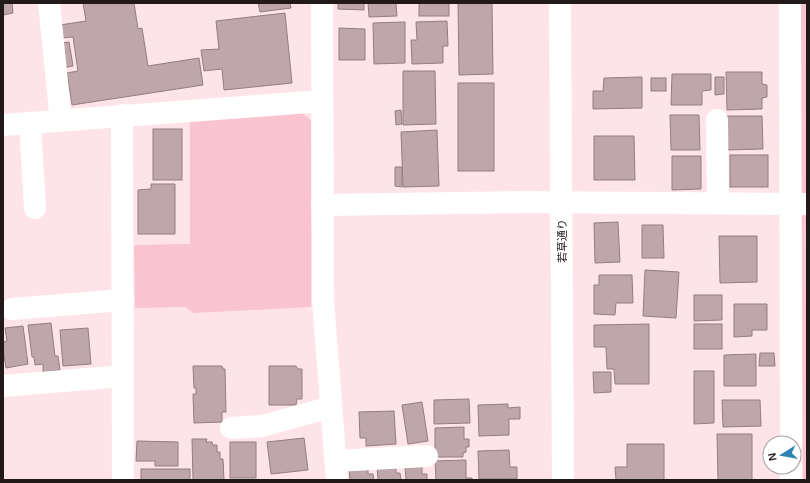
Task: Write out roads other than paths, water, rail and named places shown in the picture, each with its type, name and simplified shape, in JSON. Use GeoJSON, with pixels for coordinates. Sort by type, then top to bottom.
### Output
{"type":"FeatureCollection","features":[{"type":"Feature","properties":{"kind":"street"},"geometry":{"type":"LineString","coordinates":[[49,3],[61,121]]}},
{"type":"Feature","properties":{"kind":"street"},"geometry":{"type":"LineString","coordinates":[[322,3],[323,301],[336,471],[377,458],[427,456]]}},
{"type":"Feature","properties":{"kind":"street","name":"若草通り"},"geometry":{"type":"LineString","coordinates":[[560,3],[563,480]]}},
{"type":"Feature","properties":{"kind":"street"},"geometry":{"type":"LineString","coordinates":[[790,3],[799,203],[791,435]]}},
{"type":"Feature","properties":{"kind":"street"},"geometry":{"type":"LineString","coordinates":[[3,125],[322,101]]}},
{"type":"Feature","properties":{"kind":"street"},"geometry":{"type":"LineString","coordinates":[[122,116],[122,376],[124,480]]}},
{"type":"Feature","properties":{"kind":"street"},"geometry":{"type":"LineString","coordinates":[[717,120],[718,203]]}},
{"type":"Feature","properties":{"kind":"street"},"geometry":{"type":"LineString","coordinates":[[30,123],[35,208]]}},
{"type":"Feature","properties":{"kind":"street"},"geometry":{"type":"LineString","coordinates":[[322,205],[561,202],[799,203]]}},
{"type":"Feature","properties":{"kind":"street"},"geometry":{"type":"LineString","coordinates":[[12,309],[122,300]]}},
{"type":"Feature","properties":{"kind":"street"},"geometry":{"type":"LineString","coordinates":[[3,386],[122,376]]}},
{"type":"Feature","properties":{"kind":"street"},"geometry":{"type":"LineString","coordinates":[[231,428],[262,426],[331,407]]}}]}
